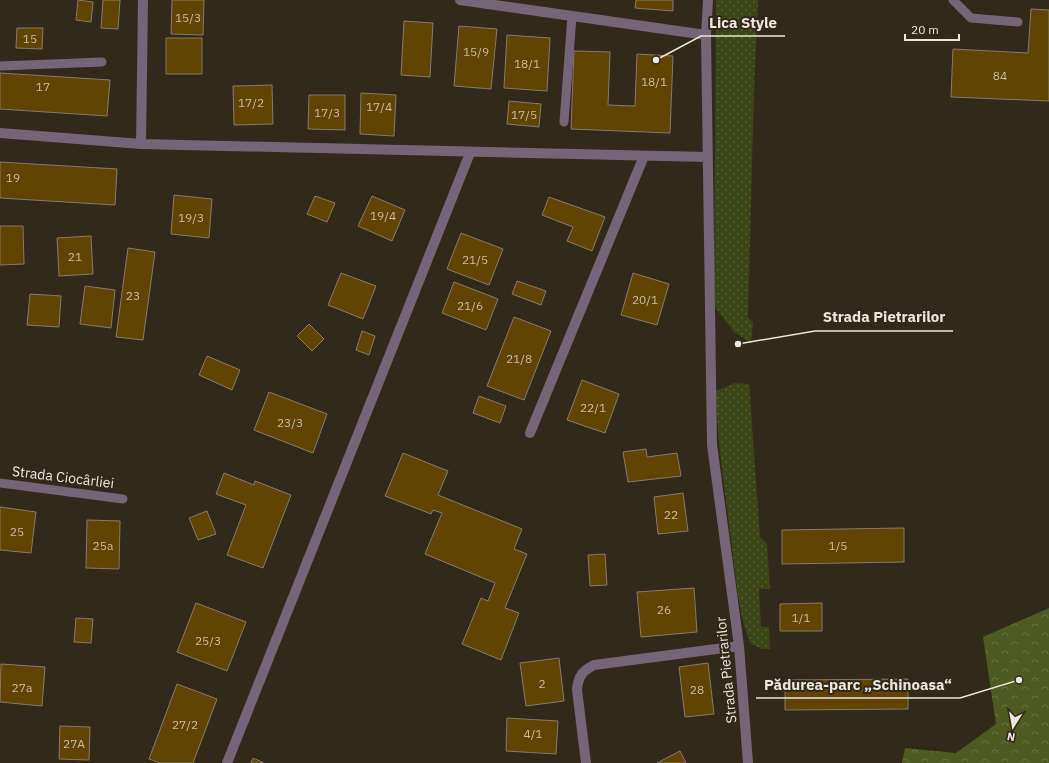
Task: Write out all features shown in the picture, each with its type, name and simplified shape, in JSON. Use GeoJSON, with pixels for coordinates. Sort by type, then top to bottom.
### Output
{"type":"FeatureCollection","features":[{"type":"Feature","properties":{"kind":"street"},"geometry":{"type":"LineString","coordinates":[[141,144],[143,0]]}},
{"type":"Feature","properties":{"kind":"street"},"geometry":{"type":"LineString","coordinates":[[460,0],[706,35]]}},
{"type":"Feature","properties":{"kind":"street","name":"Strada Pietrarilor"},"geometry":{"type":"LineString","coordinates":[[708,0],[706,35],[712,445],[738,646],[748,763]]}},
{"type":"Feature","properties":{"kind":"street"},"geometry":{"type":"LineString","coordinates":[[0,133],[141,144],[470,153],[708,157]]}},
{"type":"Feature","properties":{"kind":"street"},"geometry":{"type":"LineString","coordinates":[[227,763],[470,153]]}},
{"type":"Feature","properties":{"kind":"street"},"geometry":{"type":"LineString","coordinates":[[530,433],[644,156]]}},
{"type":"Feature","properties":{"kind":"street"},"geometry":{"type":"LineString","coordinates":[[586,763],[577,690],[578,681],[586,669],[594,665],[738,646]]}},
{"type":"Feature","properties":{"kind":"lane"},"geometry":{"type":"LineString","coordinates":[[953,0],[971,18],[1018,22]]}},
{"type":"Feature","properties":{"kind":"lane"},"geometry":{"type":"LineString","coordinates":[[564,122],[572,16]]}},
{"type":"Feature","properties":{"kind":"lane"},"geometry":{"type":"LineString","coordinates":[[0,66],[102,62]]}},
{"type":"Feature","properties":{"kind":"lane","name":"Strada Ciocârliei"},"geometry":{"type":"LineString","coordinates":[[0,483],[123,499]]}},
{"type":"Feature","properties":{"kind":"green space"},"geometry":{"type":"Polygon","coordinates":[[[716,0],[758,0],[748,317],[753,323],[751,343],[734,332],[715,307],[716,0]]]}},
{"type":"Feature","properties":{"kind":"green space"},"geometry":{"type":"Polygon","coordinates":[[[735,383],[749,384],[760,537],[767,544],[770,589],[759,589],[761,627],[769,627],[770,649],[762,649],[751,644],[746,632],[740,606],[736,579],[720,447],[716,391],[735,383]]]}},
{"type":"Feature","properties":{"kind":"green space"},"geometry":{"type":"Polygon","coordinates":[[[1049,608],[1049,763],[902,763],[905,748],[956,753],[996,724],[983,637],[1049,608]]]}},
{"type":"Feature","properties":{"kind":"building"},"geometry":{"type":"Polygon","coordinates":[[[78,0],[93,2],[91,22],[76,20],[78,0]]]}},
{"type":"Feature","properties":{"kind":"building"},"geometry":{"type":"Polygon","coordinates":[[[103,0],[120,0],[118,29],[101,28],[103,0]]]}},
{"type":"Feature","properties":{"kind":"building"},"geometry":{"type":"Polygon","coordinates":[[[172,0],[204,0],[203,35],[171,34],[172,0]]]}},
{"type":"Feature","properties":{"kind":"building"},"geometry":{"type":"Polygon","coordinates":[[[636,0],[673,0],[673,11],[635,8],[636,0]]]}},
{"type":"Feature","properties":{"kind":"building"},"geometry":{"type":"Polygon","coordinates":[[[1031,9],[1049,10],[1049,101],[951,97],[953,49],[1028,53],[1031,9]]]}},
{"type":"Feature","properties":{"kind":"building"},"geometry":{"type":"Polygon","coordinates":[[[404,21],[433,23],[430,77],[401,75],[404,21]]]}},
{"type":"Feature","properties":{"kind":"building"},"geometry":{"type":"Polygon","coordinates":[[[459,26],[497,29],[491,89],[454,86],[459,26]]]}},
{"type":"Feature","properties":{"kind":"building"},"geometry":{"type":"Polygon","coordinates":[[[17,28],[43,28],[42,49],[16,48],[17,28]]]}},
{"type":"Feature","properties":{"kind":"building"},"geometry":{"type":"Polygon","coordinates":[[[507,35],[550,38],[547,91],[504,88],[507,35]]]}},
{"type":"Feature","properties":{"kind":"building"},"geometry":{"type":"Polygon","coordinates":[[[166,38],[202,38],[202,74],[166,74],[166,38]]]}},
{"type":"Feature","properties":{"kind":"building"},"geometry":{"type":"Polygon","coordinates":[[[574,51],[610,52],[608,105],[635,106],[637,54],[673,56],[670,133],[571,129],[574,51]]]}},
{"type":"Feature","properties":{"kind":"building"},"geometry":{"type":"Polygon","coordinates":[[[0,73],[110,80],[107,116],[0,109],[0,73]]]}},
{"type":"Feature","properties":{"kind":"building"},"geometry":{"type":"Polygon","coordinates":[[[272,85],[273,124],[234,125],[233,86],[272,85]]]}},
{"type":"Feature","properties":{"kind":"building"},"geometry":{"type":"Polygon","coordinates":[[[361,93],[396,95],[394,136],[360,134],[361,93]]]}},
{"type":"Feature","properties":{"kind":"building"},"geometry":{"type":"Polygon","coordinates":[[[309,95],[345,95],[345,130],[308,129],[309,95]]]}},
{"type":"Feature","properties":{"kind":"building"},"geometry":{"type":"Polygon","coordinates":[[[509,101],[541,104],[539,127],[507,124],[509,101]]]}},
{"type":"Feature","properties":{"kind":"building"},"geometry":{"type":"Polygon","coordinates":[[[0,162],[117,169],[115,205],[0,198],[0,162]]]}},
{"type":"Feature","properties":{"kind":"building"},"geometry":{"type":"Polygon","coordinates":[[[174,195],[212,199],[209,238],[171,234],[174,195]]]}},
{"type":"Feature","properties":{"kind":"building"},"geometry":{"type":"Polygon","coordinates":[[[315,196],[335,203],[327,222],[307,214],[315,196]]]}},
{"type":"Feature","properties":{"kind":"building"},"geometry":{"type":"Polygon","coordinates":[[[372,196],[405,210],[392,241],[358,226],[372,196]]]}},
{"type":"Feature","properties":{"kind":"building"},"geometry":{"type":"Polygon","coordinates":[[[549,197],[605,217],[592,251],[567,241],[573,227],[542,215],[549,197]]]}},
{"type":"Feature","properties":{"kind":"building"},"geometry":{"type":"Polygon","coordinates":[[[0,226],[23,226],[24,264],[0,265],[0,226]]]}},
{"type":"Feature","properties":{"kind":"building"},"geometry":{"type":"Polygon","coordinates":[[[461,233],[503,249],[489,285],[447,269],[461,233]]]}},
{"type":"Feature","properties":{"kind":"building"},"geometry":{"type":"Polygon","coordinates":[[[91,236],[93,274],[59,276],[57,238],[91,236]]]}},
{"type":"Feature","properties":{"kind":"building"},"geometry":{"type":"Polygon","coordinates":[[[128,248],[155,252],[143,340],[116,337],[128,248]]]}},
{"type":"Feature","properties":{"kind":"building"},"geometry":{"type":"Polygon","coordinates":[[[341,273],[376,286],[363,319],[328,305],[341,273]]]}},
{"type":"Feature","properties":{"kind":"building"},"geometry":{"type":"Polygon","coordinates":[[[633,273],[669,284],[657,325],[621,315],[633,273]]]}},
{"type":"Feature","properties":{"kind":"building"},"geometry":{"type":"Polygon","coordinates":[[[517,281],[546,291],[541,305],[512,294],[517,281]]]}},
{"type":"Feature","properties":{"kind":"building"},"geometry":{"type":"Polygon","coordinates":[[[454,282],[498,299],[486,330],[442,313],[454,282]]]}},
{"type":"Feature","properties":{"kind":"building"},"geometry":{"type":"Polygon","coordinates":[[[85,286],[115,290],[111,328],[80,324],[85,286]]]}},
{"type":"Feature","properties":{"kind":"building"},"geometry":{"type":"Polygon","coordinates":[[[30,294],[61,296],[59,327],[27,325],[30,294]]]}},
{"type":"Feature","properties":{"kind":"building"},"geometry":{"type":"Polygon","coordinates":[[[514,317],[551,331],[524,400],[487,386],[514,317]]]}},
{"type":"Feature","properties":{"kind":"building"},"geometry":{"type":"Polygon","coordinates":[[[309,324],[324,339],[312,351],[297,336],[309,324]]]}},
{"type":"Feature","properties":{"kind":"building"},"geometry":{"type":"Polygon","coordinates":[[[362,331],[375,336],[369,355],[356,350],[362,331]]]}},
{"type":"Feature","properties":{"kind":"building"},"geometry":{"type":"Polygon","coordinates":[[[207,356],[240,370],[232,390],[199,375],[207,356]]]}},
{"type":"Feature","properties":{"kind":"building"},"geometry":{"type":"Polygon","coordinates":[[[582,380],[619,394],[605,433],[567,420],[582,380]]]}},
{"type":"Feature","properties":{"kind":"building"},"geometry":{"type":"Polygon","coordinates":[[[269,392],[327,414],[313,453],[254,430],[269,392]]]}},
{"type":"Feature","properties":{"kind":"building"},"geometry":{"type":"Polygon","coordinates":[[[479,396],[506,406],[500,423],[473,413],[479,396]]]}},
{"type":"Feature","properties":{"kind":"building"},"geometry":{"type":"Polygon","coordinates":[[[646,449],[647,457],[677,453],[681,476],[628,482],[623,452],[646,449]]]}},
{"type":"Feature","properties":{"kind":"building"},"geometry":{"type":"Polygon","coordinates":[[[403,453],[448,471],[438,495],[522,529],[514,549],[527,554],[505,608],[519,613],[501,660],[462,644],[481,598],[488,601],[495,583],[425,554],[442,513],[433,510],[431,514],[385,496],[403,453]]]}},
{"type":"Feature","properties":{"kind":"building"},"geometry":{"type":"Polygon","coordinates":[[[224,473],[254,485],[255,481],[291,495],[263,568],[227,555],[246,505],[216,494],[224,473]]]}},
{"type":"Feature","properties":{"kind":"building"},"geometry":{"type":"Polygon","coordinates":[[[683,493],[688,531],[658,534],[654,497],[683,493]]]}},
{"type":"Feature","properties":{"kind":"building"},"geometry":{"type":"Polygon","coordinates":[[[0,507],[36,512],[31,553],[0,550],[0,507]]]}},
{"type":"Feature","properties":{"kind":"building"},"geometry":{"type":"Polygon","coordinates":[[[207,511],[216,534],[198,540],[189,518],[207,511]]]}},
{"type":"Feature","properties":{"kind":"building"},"geometry":{"type":"Polygon","coordinates":[[[87,520],[120,521],[119,569],[86,568],[87,520]]]}},
{"type":"Feature","properties":{"kind":"building"},"geometry":{"type":"Polygon","coordinates":[[[904,528],[904,562],[782,564],[782,530],[904,528]]]}},
{"type":"Feature","properties":{"kind":"building"},"geometry":{"type":"Polygon","coordinates":[[[605,554],[607,585],[590,586],[588,555],[605,554]]]}},
{"type":"Feature","properties":{"kind":"building"},"geometry":{"type":"Polygon","coordinates":[[[694,588],[697,632],[641,637],[637,592],[694,588]]]}},
{"type":"Feature","properties":{"kind":"building"},"geometry":{"type":"Polygon","coordinates":[[[196,603],[246,622],[227,671],[177,652],[196,603]]]}},
{"type":"Feature","properties":{"kind":"building"},"geometry":{"type":"Polygon","coordinates":[[[822,603],[822,631],[780,631],[780,604],[822,603]]]}},
{"type":"Feature","properties":{"kind":"building"},"geometry":{"type":"Polygon","coordinates":[[[76,618],[93,619],[91,643],[74,642],[76,618]]]}},
{"type":"Feature","properties":{"kind":"building"},"geometry":{"type":"Polygon","coordinates":[[[559,658],[564,701],[526,706],[520,663],[559,658]]]}},
{"type":"Feature","properties":{"kind":"building"},"geometry":{"type":"Polygon","coordinates":[[[708,663],[714,714],[685,717],[679,667],[708,663]]]}},
{"type":"Feature","properties":{"kind":"building"},"geometry":{"type":"Polygon","coordinates":[[[1,664],[45,667],[42,706],[0,702],[1,664]]]}},
{"type":"Feature","properties":{"kind":"building"},"geometry":{"type":"Polygon","coordinates":[[[908,679],[908,709],[785,710],[785,680],[908,679]]]}},
{"type":"Feature","properties":{"kind":"building"},"geometry":{"type":"Polygon","coordinates":[[[177,684],[217,699],[193,763],[160,763],[149,759],[177,684]]]}},
{"type":"Feature","properties":{"kind":"building"},"geometry":{"type":"Polygon","coordinates":[[[507,718],[558,721],[556,754],[506,751],[507,718]]]}},
{"type":"Feature","properties":{"kind":"building"},"geometry":{"type":"Polygon","coordinates":[[[60,726],[90,727],[89,760],[59,759],[60,726]]]}},
{"type":"Feature","properties":{"kind":"building"},"geometry":{"type":"Polygon","coordinates":[[[680,751],[686,763],[657,763],[680,751]]]}},
{"type":"Feature","properties":{"kind":"building"},"geometry":{"type":"Polygon","coordinates":[[[253,758],[264,763],[251,763],[253,758]]]}},
{"type":"Feature","properties":{"kind":"place","name":"Lica Style"},"geometry":{"type":"Point","coordinates":[656,60]}},
{"type":"Feature","properties":{"kind":"place","name":"Strada Pietrarilor"},"geometry":{"type":"Point","coordinates":[738,344]}},
{"type":"Feature","properties":{"kind":"place","name":"Pădurea-parc „Schinoasa“"},"geometry":{"type":"Point","coordinates":[1019,680]}}]}
